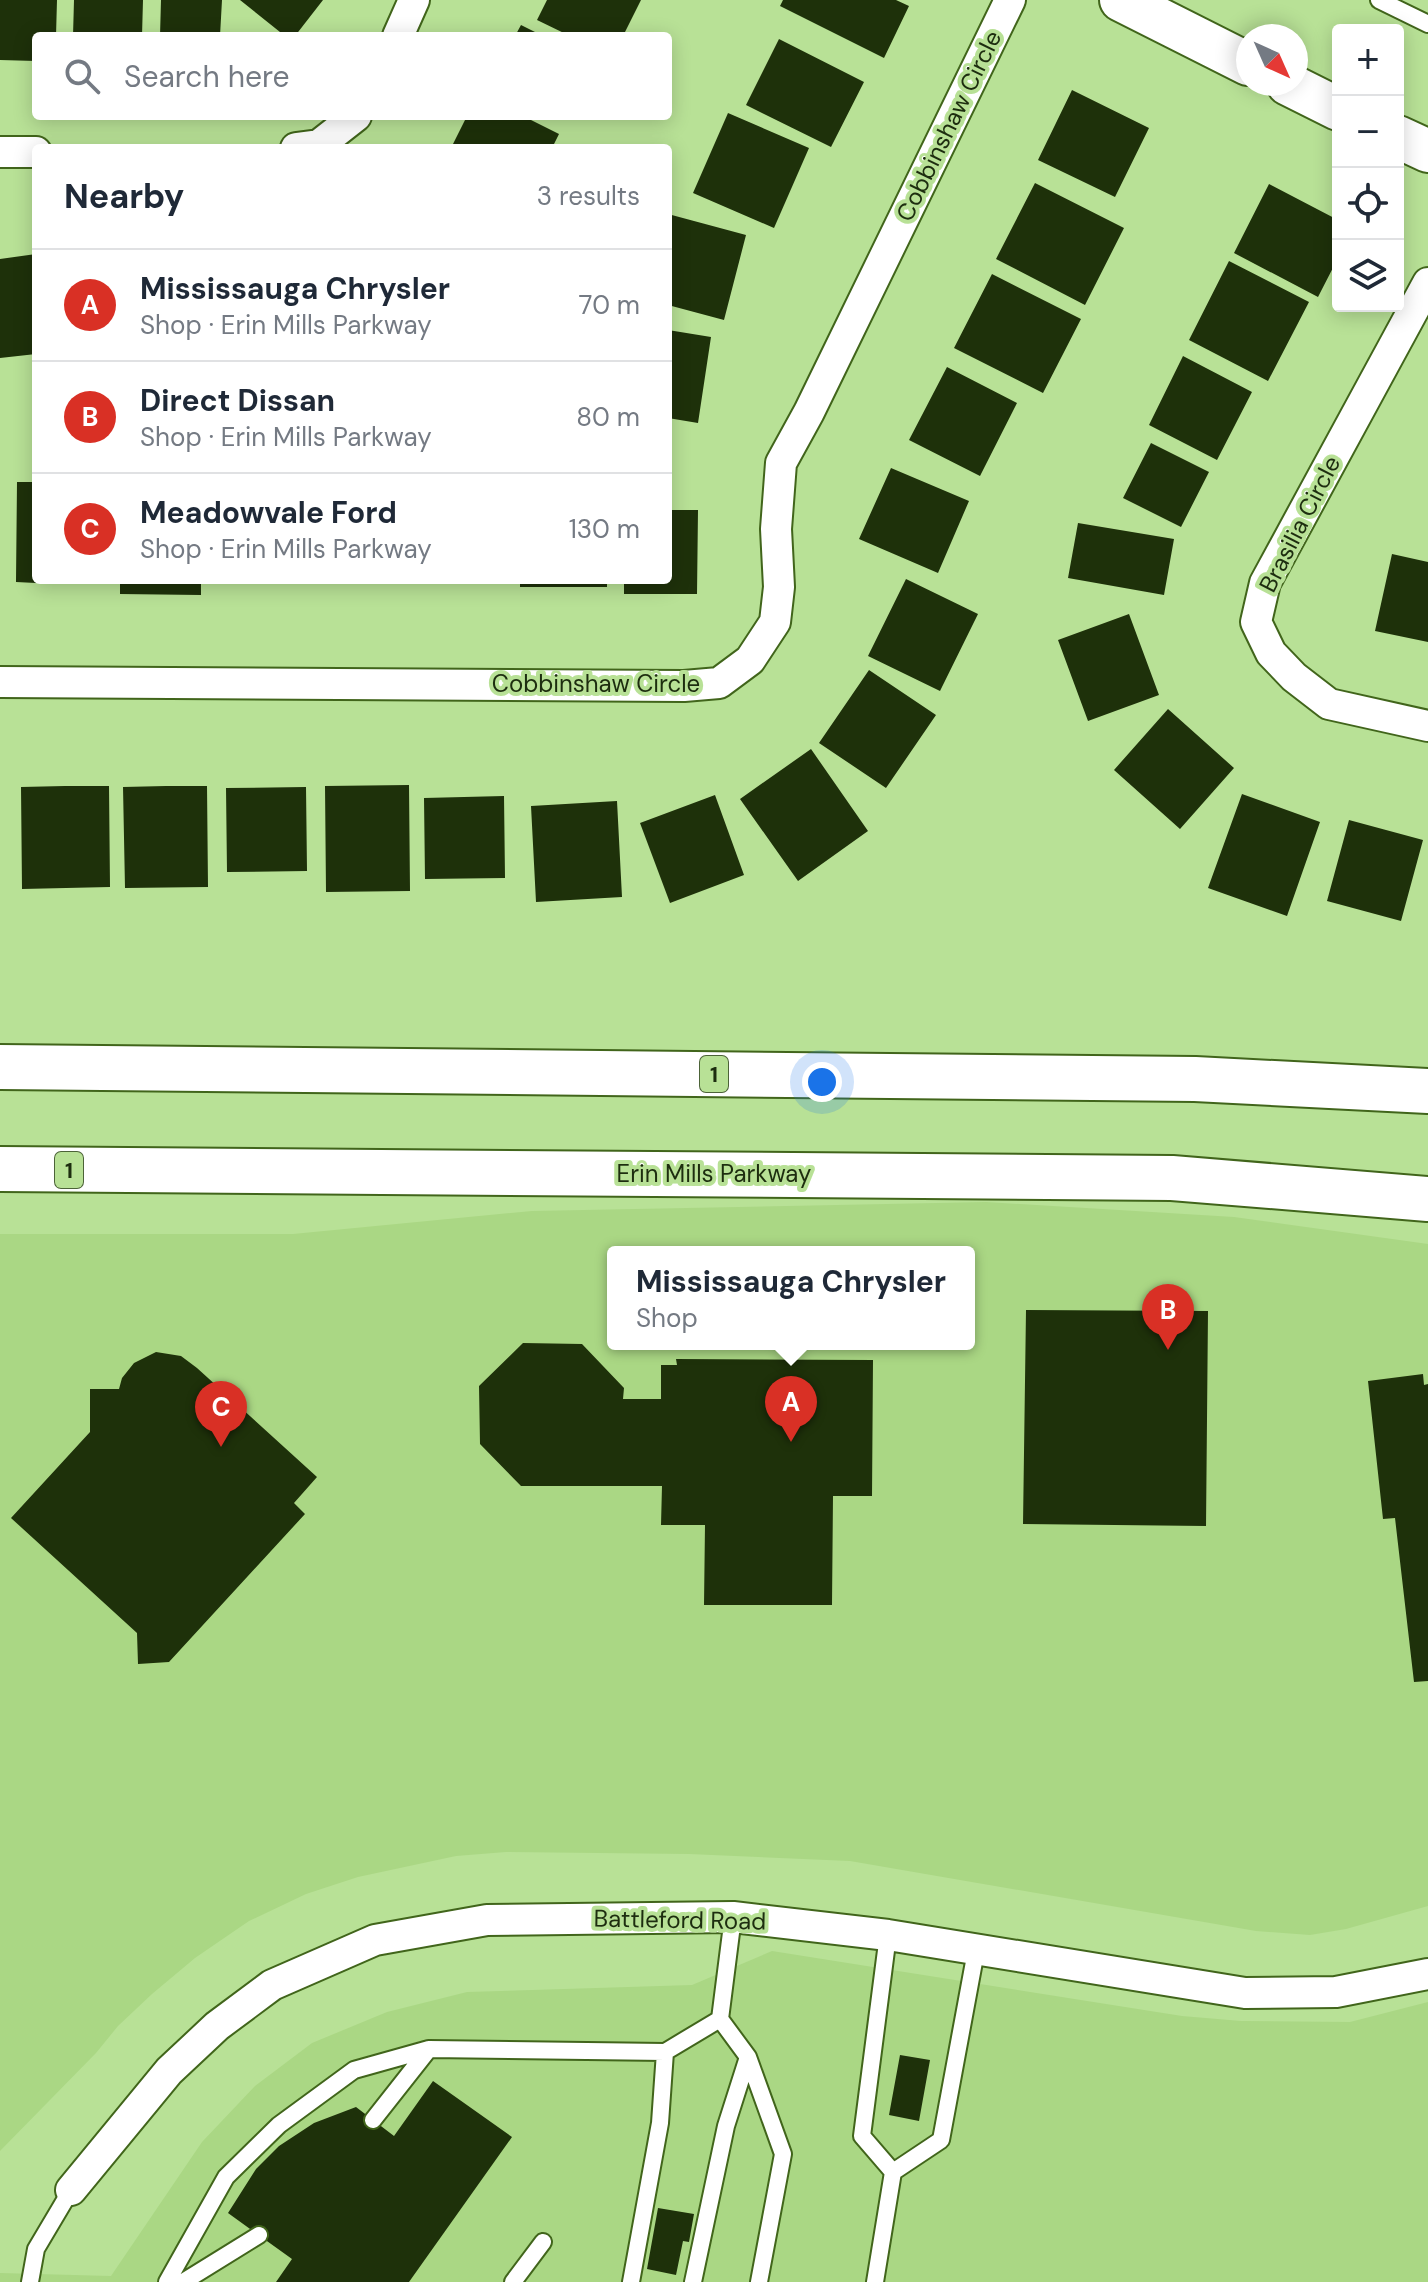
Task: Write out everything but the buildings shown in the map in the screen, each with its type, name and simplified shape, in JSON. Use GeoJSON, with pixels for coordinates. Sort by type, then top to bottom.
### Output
{"type":"FeatureCollection","features":[{"type":"Feature","properties":{"kind":"main road","name":"1"},"geometry":{"type":"LineString","coordinates":[[0,1067],[1195,1079],[1428,1091]]}},
{"type":"Feature","properties":{"kind":"main road","name":"Erin Mills Parkway"},"geometry":{"type":"LineString","coordinates":[[0,1169],[1172,1178],[1428,1199]]}},
{"type":"Feature","properties":{"kind":"street"},"geometry":{"type":"LineString","coordinates":[[400,32],[414,0]]}},
{"type":"Feature","properties":{"kind":"street","name":"Cobbinshaw Circle"},"geometry":{"type":"LineString","coordinates":[[0,682],[668,686],[719,683],[750,660],[775,622],[779,587],[776,529],[781,463],[809,412],[1010,0]]}},
{"type":"Feature","properties":{"kind":"street"},"geometry":{"type":"LineString","coordinates":[[1143,5],[1236,57]]}},
{"type":"Feature","properties":{"kind":"street"},"geometry":{"type":"LineString","coordinates":[[1308,94],[1332,106]]}},
{"type":"Feature","properties":{"kind":"street"},"geometry":{"type":"LineString","coordinates":[[320,144],[351,120]]}},
{"type":"Feature","properties":{"kind":"street"},"geometry":{"type":"LineString","coordinates":[[1404,140],[1428,151]]}},
{"type":"Feature","properties":{"kind":"street"},"geometry":{"type":"LineString","coordinates":[[0,152],[32,152]]}},
{"type":"Feature","properties":{"kind":"street","name":"Brasilia Circle"},"geometry":{"type":"LineString","coordinates":[[1428,283],[1265,583],[1256,622],[1271,653],[1294,677],[1329,704],[1428,726]]}},
{"type":"Feature","properties":{"kind":"street","name":"Battleford Road"},"geometry":{"type":"LineString","coordinates":[[71,2190],[169,2071],[217,2026],[272,1985],[375,1940],[487,1920],[733,1917],[888,1935],[1245,1993],[1336,1992],[1428,1974]]}},
{"type":"Feature","properties":{"kind":"lane"},"geometry":{"type":"LineString","coordinates":[[1379,0],[1428,24]]}},
{"type":"Feature","properties":{"kind":"lane"},"geometry":{"type":"LineString","coordinates":[[733,1917],[720,2019],[748,2057],[783,2154],[759,2282]]}},
{"type":"Feature","properties":{"kind":"lane"},"geometry":{"type":"LineString","coordinates":[[888,1935],[862,2136],[893,2172]]}},
{"type":"Feature","properties":{"kind":"lane"},"geometry":{"type":"LineString","coordinates":[[875,2282],[893,2172],[941,2140],[976,1951]]}},
{"type":"Feature","properties":{"kind":"lane"},"geometry":{"type":"LineString","coordinates":[[167,2282],[226,2177],[279,2125],[354,2070],[429,2049],[665,2052],[720,2019]]}},
{"type":"Feature","properties":{"kind":"lane"},"geometry":{"type":"LineString","coordinates":[[373,2120],[429,2049]]}},
{"type":"Feature","properties":{"kind":"lane"},"geometry":{"type":"LineString","coordinates":[[631,2282],[660,2123],[665,2052]]}},
{"type":"Feature","properties":{"kind":"lane"},"geometry":{"type":"LineString","coordinates":[[693,2282],[726,2126],[748,2057]]}},
{"type":"Feature","properties":{"kind":"lane"},"geometry":{"type":"LineString","coordinates":[[30,2282],[36,2249],[71,2190]]}},
{"type":"Feature","properties":{"kind":"lane"},"geometry":{"type":"LineString","coordinates":[[183,2282],[259,2235]]}},
{"type":"Feature","properties":{"kind":"lane"},"geometry":{"type":"LineString","coordinates":[[513,2282],[543,2242]]}},
{"type":"Feature","properties":{"kind":"shaded area"},"geometry":{"type":"Polygon","coordinates":[[[986,1202],[1234,1217],[1428,1244],[1428,1906],[1346,1929],[1310,1935],[1256,1931],[850,1861],[689,1854],[506,1852],[456,1856],[358,1877],[306,1894],[249,1921],[195,1958],[152,1994],[0,2151],[0,1234],[293,1234],[532,1211],[986,1202]]]}},
{"type":"Feature","properties":{"kind":"shaded area"},"geometry":{"type":"Polygon","coordinates":[[[772,1951],[1182,2016],[1241,2021],[1350,2022],[1428,2002],[1428,2282],[0,2282],[0,2273],[111,2276],[202,2142],[255,2086],[312,2043],[387,2012],[467,1992],[692,1985],[772,1951]]]}},
{"type":"Feature","properties":{"kind":"place","name":"Direct Dissan"},"geometry":{"type":"Point","coordinates":[1168,1350]}},
{"type":"Feature","properties":{"kind":"place","name":"Mississauga Chrysler"},"geometry":{"type":"Point","coordinates":[791,1442]}},
{"type":"Feature","properties":{"kind":"place","name":"Meadowvale Ford"},"geometry":{"type":"Point","coordinates":[221,1447]}}]}
